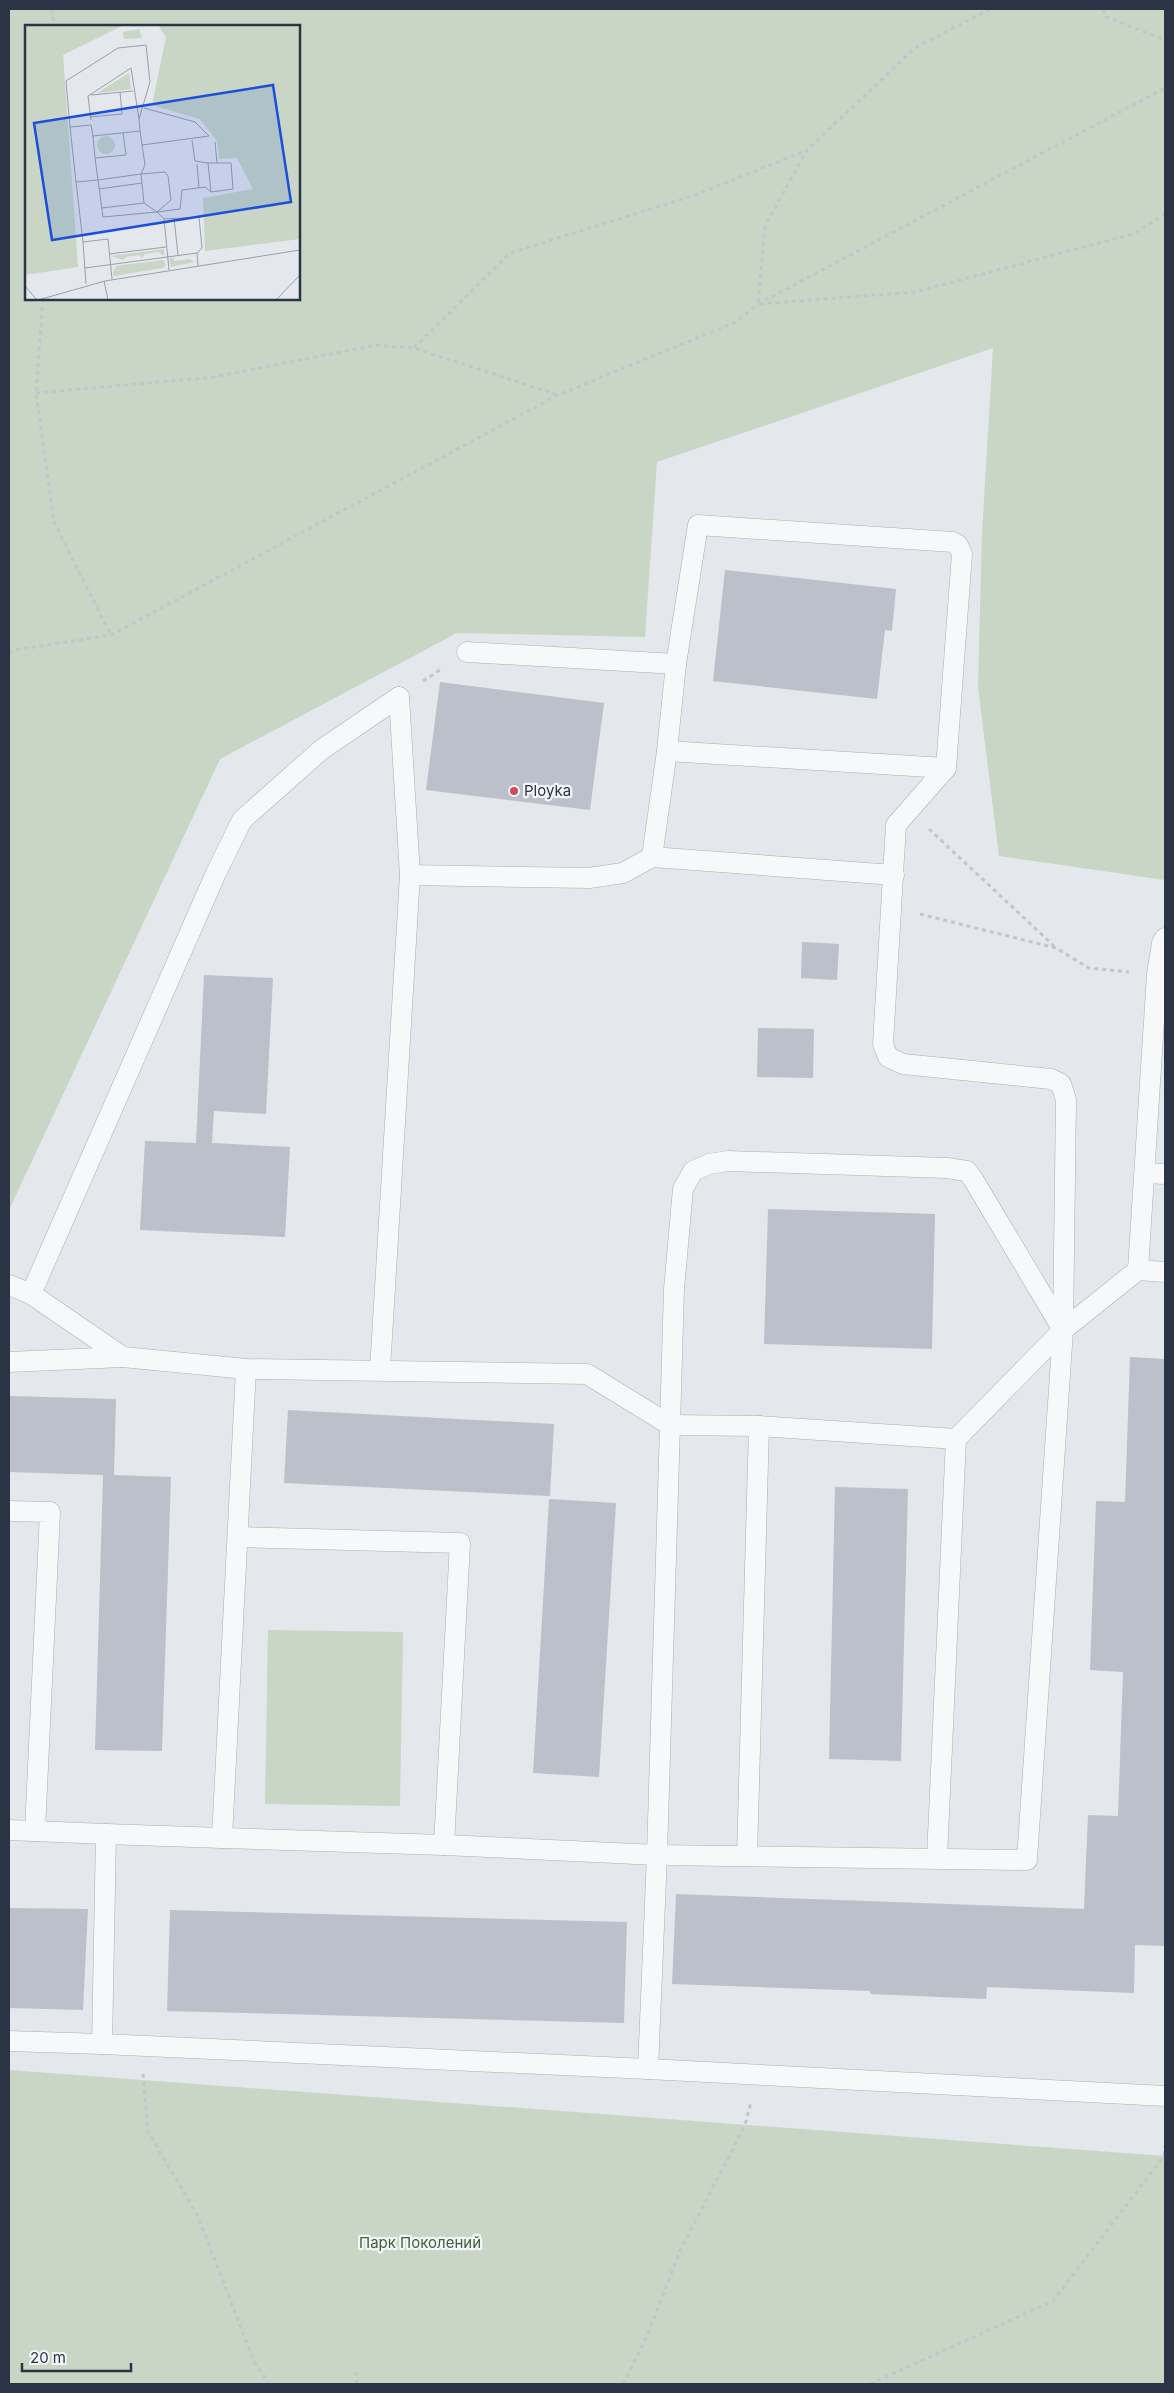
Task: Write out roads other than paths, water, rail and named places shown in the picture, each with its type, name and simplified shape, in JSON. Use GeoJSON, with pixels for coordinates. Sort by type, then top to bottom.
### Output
{"type":"FeatureCollection","features":[{"type":"Feature","properties":{"kind":"lane"},"geometry":{"type":"LineString","coordinates":[[9,1830],[444,1845],[657,1855],[1027,1860],[1063,1330],[1066,1100],[1061,1084],[1050,1079],[903,1064],[888,1057],[883,1044],[896,825],[946,768],[962,554],[958,546],[953,542],[698,525],[676,664],[667,751],[652,857]]}},
{"type":"Feature","properties":{"kind":"lane"},"geometry":{"type":"LineString","coordinates":[[467,652],[676,664]]}},
{"type":"Feature","properties":{"kind":"lane"},"geometry":{"type":"LineString","coordinates":[[31,1294],[216,873],[242,820],[320,750],[399,697],[410,876],[380,1370]]}},
{"type":"Feature","properties":{"kind":"lane"},"geometry":{"type":"LineString","coordinates":[[667,751],[946,768]]}},
{"type":"Feature","properties":{"kind":"lane"},"geometry":{"type":"LineString","coordinates":[[410,876],[589,878],[623,873],[652,857],[894,875]]}},
{"type":"Feature","properties":{"kind":"lane"},"geometry":{"type":"LineString","coordinates":[[1138,1270],[1157,974],[1162,943],[1165,938]]}},
{"type":"Feature","properties":{"kind":"lane"},"geometry":{"type":"LineString","coordinates":[[648,2070],[657,1855],[674,1289],[683,1189],[693,1171],[709,1164],[728,1161],[947,1168],[967,1171],[1063,1330]]}},
{"type":"Feature","properties":{"kind":"lane"},"geometry":{"type":"LineString","coordinates":[[1145,1173],[1165,1174]]}},
{"type":"Feature","properties":{"kind":"lane"},"geometry":{"type":"LineString","coordinates":[[937,1858],[956,1439],[1063,1330],[1138,1270],[1165,1272]]}},
{"type":"Feature","properties":{"kind":"lane"},"geometry":{"type":"LineString","coordinates":[[9,1285],[31,1294],[123,1357]]}},
{"type":"Feature","properties":{"kind":"lane"},"geometry":{"type":"LineString","coordinates":[[9,1362],[123,1357],[246,1369],[587,1374],[670,1425],[759,1426],[956,1439]]}},
{"type":"Feature","properties":{"kind":"lane"},"geometry":{"type":"LineString","coordinates":[[222,1838],[239,1537],[246,1369]]}},
{"type":"Feature","properties":{"kind":"lane"},"geometry":{"type":"LineString","coordinates":[[747,1856],[759,1426]]}},
{"type":"Feature","properties":{"kind":"lane"},"geometry":{"type":"LineString","coordinates":[[9,1511],[50,1512],[35,1831]]}},
{"type":"Feature","properties":{"kind":"lane"},"geometry":{"type":"LineString","coordinates":[[239,1537],[460,1543],[444,1845]]}},
{"type":"Feature","properties":{"kind":"lane"},"geometry":{"type":"LineString","coordinates":[[102,2044],[106,1834]]}},
{"type":"Feature","properties":{"kind":"lane"},"geometry":{"type":"LineString","coordinates":[[9,2041],[141,2045],[1165,2096]]}},
{"type":"Feature","properties":{"kind":"place","name":"Ployka"},"geometry":{"type":"Point","coordinates":[514,791]}},
{"type":"Feature","properties":{"kind":"park label","name":"Парк Поколений"},"geometry":{"type":"Point","coordinates":[420,2243]}}]}
